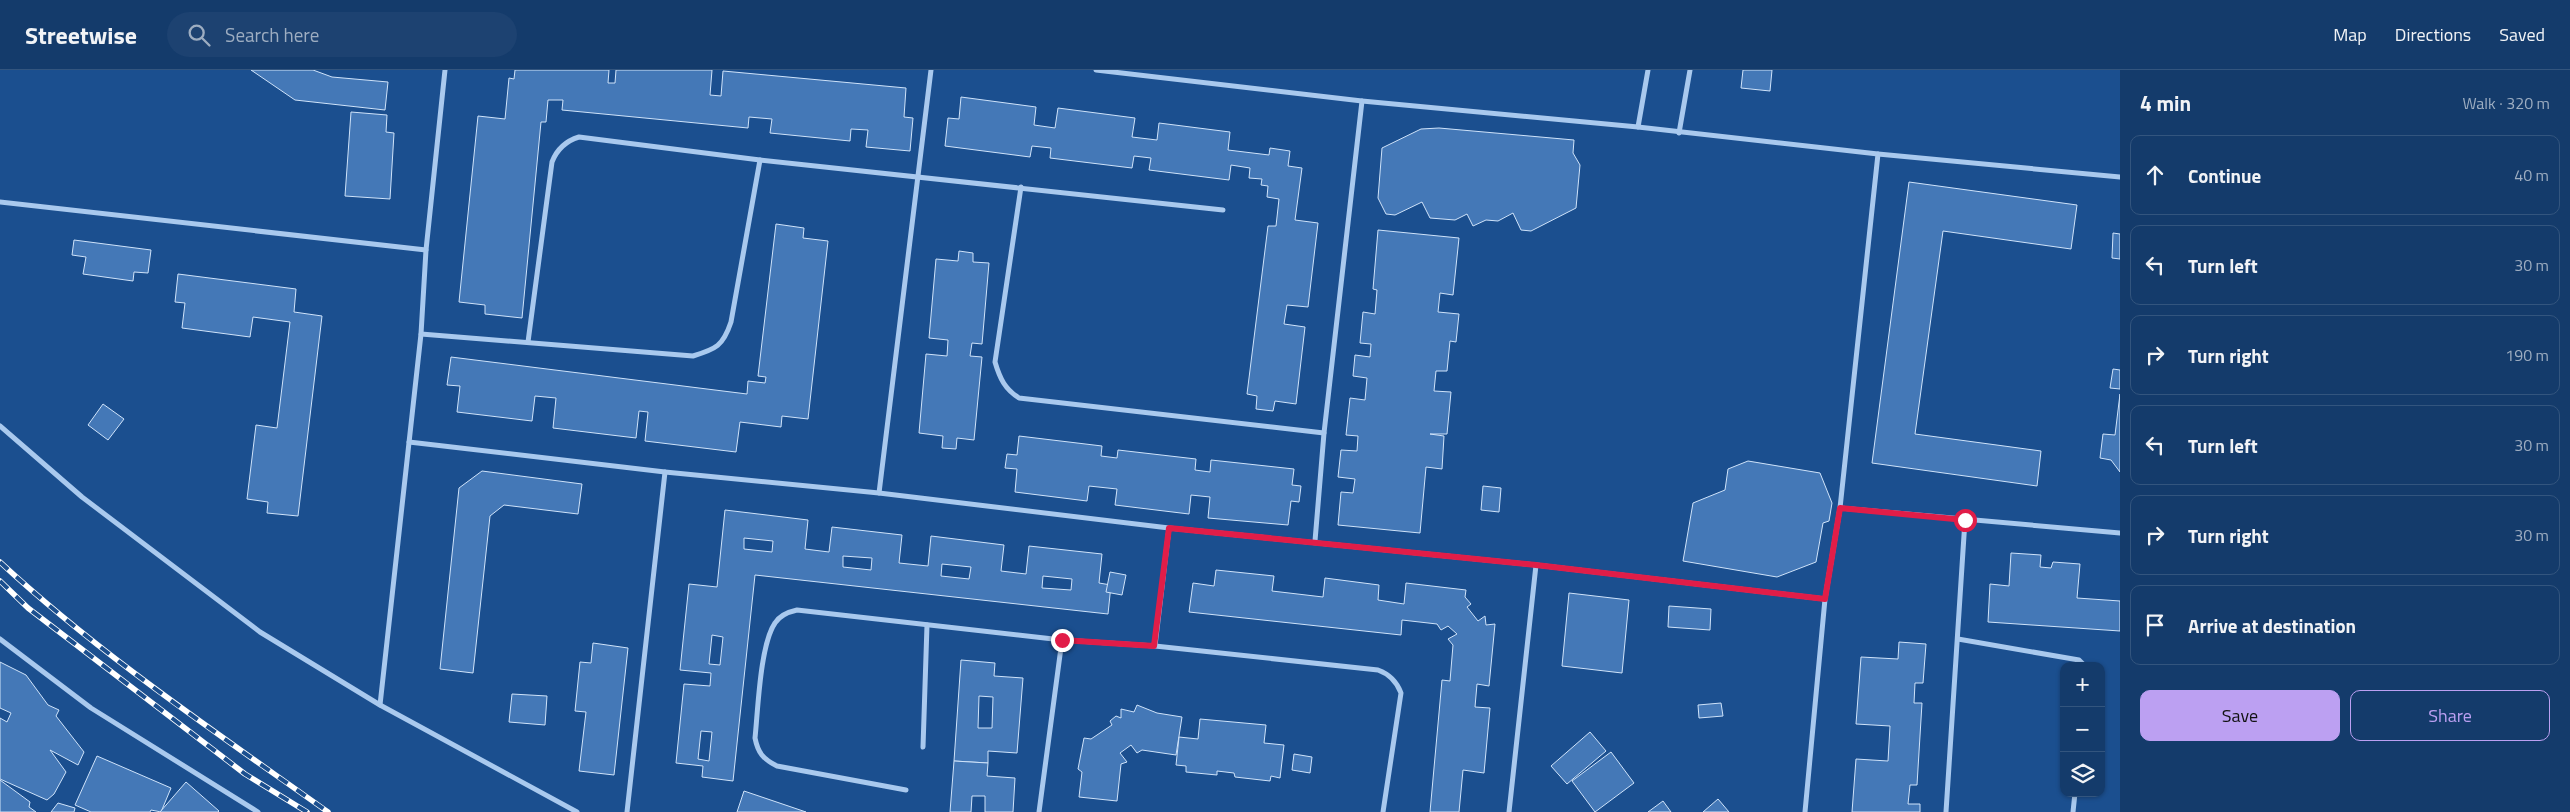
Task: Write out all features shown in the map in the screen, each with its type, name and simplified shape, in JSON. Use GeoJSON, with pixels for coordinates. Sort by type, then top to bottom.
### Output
{"type":"FeatureCollection","features":[{"type":"Feature","properties":{"kind":"street"},"geometry":{"type":"LineString","coordinates":[[380,705],[421,334],[426,250],[445,70]]}},
{"type":"Feature","properties":{"kind":"street"},"geometry":{"type":"LineString","coordinates":[[879,493],[920,178],[931,70]]}},
{"type":"Feature","properties":{"kind":"street"},"geometry":{"type":"LineString","coordinates":[[1096,70],[1362,101],[1638,127],[1878,154],[2120,177]]}},
{"type":"Feature","properties":{"kind":"street"},"geometry":{"type":"LineString","coordinates":[[1638,127],[1648,70]]}},
{"type":"Feature","properties":{"kind":"street"},"geometry":{"type":"LineString","coordinates":[[1679,133],[1690,70]]}},
{"type":"Feature","properties":{"kind":"street"},"geometry":{"type":"LineString","coordinates":[[1315,541],[1324,433],[1362,101]]}},
{"type":"Feature","properties":{"kind":"street"},"geometry":{"type":"LineString","coordinates":[[528,342],[552,162],[555,153],[564,144],[579,137],[760,160],[1223,210]]}},
{"type":"Feature","properties":{"kind":"street"},"geometry":{"type":"LineString","coordinates":[[1805,812],[1825,599],[1840,508],[1878,154]]}},
{"type":"Feature","properties":{"kind":"street"},"geometry":{"type":"LineString","coordinates":[[421,334],[693,356],[716,349],[727,334],[731,322],[760,160]]}},
{"type":"Feature","properties":{"kind":"street"},"geometry":{"type":"LineString","coordinates":[[1021,187],[995,362],[1001,380],[1008,391],[1019,398],[1324,433]]}},
{"type":"Feature","properties":{"kind":"street"},"geometry":{"type":"LineString","coordinates":[[0,202],[426,250]]}},
{"type":"Feature","properties":{"kind":"street"},"geometry":{"type":"LineString","coordinates":[[0,426],[82,497],[260,632],[380,705],[577,812]]}},
{"type":"Feature","properties":{"kind":"street"},"geometry":{"type":"LineString","coordinates":[[408,442],[665,472],[879,493],[1169,528],[1315,541],[1536,565],[1825,599]]}},
{"type":"Feature","properties":{"kind":"street"},"geometry":{"type":"LineString","coordinates":[[627,812],[665,472]]}},
{"type":"Feature","properties":{"kind":"street"},"geometry":{"type":"LineString","coordinates":[[1840,508],[2120,533]]}},
{"type":"Feature","properties":{"kind":"street"},"geometry":{"type":"LineString","coordinates":[[1946,812],[1965,520]]}},
{"type":"Feature","properties":{"kind":"street"},"geometry":{"type":"LineString","coordinates":[[1154,646],[1169,528]]}},
{"type":"Feature","properties":{"kind":"street"},"geometry":{"type":"LineString","coordinates":[[1509,812],[1536,565]]}},
{"type":"Feature","properties":{"kind":"street"},"geometry":{"type":"LineString","coordinates":[[906,790],[777,766],[766,760],[758,751],[755,738],[766,646],[774,624],[779,618],[797,610],[1062,640],[1154,646],[1378,670],[1386,673],[1398,686],[1401,693],[1383,812]]}},
{"type":"Feature","properties":{"kind":"street"},"geometry":{"type":"LineString","coordinates":[[923,747],[928,625]]}},
{"type":"Feature","properties":{"kind":"street"},"geometry":{"type":"LineString","coordinates":[[0,639],[91,708],[258,812]]}},
{"type":"Feature","properties":{"kind":"street"},"geometry":{"type":"LineString","coordinates":[[1958,639],[2079,660],[2081,662]]}},
{"type":"Feature","properties":{"kind":"street"},"geometry":{"type":"LineString","coordinates":[[1039,812],[1062,640]]}},
{"type":"Feature","properties":{"kind":"street"},"geometry":{"type":"LineString","coordinates":[[2073,812],[2075,797]]}},
{"type":"Feature","properties":{"kind":"building"},"geometry":{"type":"Polygon","coordinates":[[[251,70],[313,70],[332,77],[388,82],[385,110],[295,100],[251,70]]]}},
{"type":"Feature","properties":{"kind":"building"},"geometry":{"type":"Polygon","coordinates":[[[515,70],[609,70],[608,83],[615,83],[616,70],[712,70],[710,95],[721,96],[723,71],[906,88],[904,117],[913,118],[910,151],[866,147],[868,130],[851,129],[850,141],[770,133],[772,119],[749,117],[748,128],[562,110],[563,100],[548,100],[546,122],[541,122],[522,318],[485,314],[485,305],[459,302],[478,116],[505,119],[509,78],[514,79],[515,70]]]}},
{"type":"Feature","properties":{"kind":"building"},"geometry":{"type":"Polygon","coordinates":[[[1743,70],[1772,70],[1770,91],[1741,88],[1743,70]]]}},
{"type":"Feature","properties":{"kind":"building"},"geometry":{"type":"Polygon","coordinates":[[[961,97],[1036,107],[1034,125],[1055,128],[1058,108],[1135,118],[1132,137],[1157,140],[1159,123],[1230,132],[1228,150],[1269,155],[1270,148],[1290,151],[1288,166],[1302,168],[1295,220],[1318,223],[1308,307],[1287,305],[1284,324],[1305,327],[1296,404],[1275,401],[1273,411],[1256,409],[1257,396],[1247,394],[1268,226],[1276,226],[1279,199],[1267,197],[1268,186],[1261,185],[1262,179],[1249,178],[1250,168],[1231,165],[1229,180],[1149,170],[1151,158],[1134,156],[1132,168],[1050,158],[1051,148],[1032,146],[1030,157],[945,146],[948,118],[959,119],[961,97]]]}},
{"type":"Feature","properties":{"kind":"building"},"geometry":{"type":"Polygon","coordinates":[[[351,112],[387,115],[386,132],[394,133],[390,199],[345,196],[351,112]]]}},
{"type":"Feature","properties":{"kind":"building"},"geometry":{"type":"Polygon","coordinates":[[[1439,128],[1574,140],[1573,153],[1580,165],[1576,208],[1531,231],[1521,230],[1513,213],[1498,221],[1486,220],[1473,226],[1467,214],[1455,220],[1430,218],[1422,202],[1395,215],[1386,214],[1378,198],[1382,148],[1421,129],[1439,128]]]}},
{"type":"Feature","properties":{"kind":"building"},"geometry":{"type":"Polygon","coordinates":[[[1909,182],[2077,205],[2071,249],[1943,231],[1915,434],[2041,451],[2037,486],[1872,463],[1909,182]]]}},
{"type":"Feature","properties":{"kind":"building"},"geometry":{"type":"Polygon","coordinates":[[[776,224],[804,228],[803,238],[828,241],[808,419],[782,416],[781,427],[740,422],[736,452],[645,441],[648,412],[639,411],[636,438],[553,428],[556,398],[535,396],[532,421],[457,412],[460,386],[447,385],[451,357],[747,394],[748,381],[765,383],[766,377],[758,376],[776,224]]]}},
{"type":"Feature","properties":{"kind":"building"},"geometry":{"type":"Polygon","coordinates":[[[1378,230],[1459,238],[1453,295],[1440,293],[1438,312],[1459,314],[1456,342],[1450,341],[1447,371],[1436,371],[1434,391],[1451,392],[1447,434],[1430,434],[1444,436],[1442,469],[1426,467],[1420,533],[1338,525],[1341,492],[1353,493],[1355,479],[1338,477],[1341,450],[1357,451],[1358,436],[1346,435],[1350,398],[1365,400],[1367,378],[1353,376],[1355,355],[1370,357],[1371,344],[1360,343],[1363,312],[1375,314],[1377,290],[1373,289],[1378,230]]]}},
{"type":"Feature","properties":{"kind":"building"},"geometry":{"type":"Polygon","coordinates":[[[2113,233],[2120,234],[2120,259],[2112,258],[2113,233]]]}},
{"type":"Feature","properties":{"kind":"building"},"geometry":{"type":"Polygon","coordinates":[[[74,240],[151,250],[148,273],[134,272],[133,281],[83,274],[86,257],[72,255],[74,240]]]}},
{"type":"Feature","properties":{"kind":"building"},"geometry":{"type":"Polygon","coordinates":[[[959,251],[973,253],[973,262],[989,263],[982,344],[972,343],[970,356],[982,357],[974,440],[957,438],[956,449],[942,448],[943,436],[919,433],[926,354],[947,356],[948,340],[929,338],[936,259],[958,261],[959,251]]]}},
{"type":"Feature","properties":{"kind":"building"},"geometry":{"type":"Polygon","coordinates":[[[178,274],[296,289],[294,312],[322,316],[298,516],[267,513],[268,502],[247,499],[256,425],[277,428],[290,322],[253,317],[250,337],[182,328],[185,303],[175,302],[178,274]]]}},
{"type":"Feature","properties":{"kind":"building"},"geometry":{"type":"Polygon","coordinates":[[[2113,369],[2120,370],[2120,389],[2110,388],[2113,369]]]}},
{"type":"Feature","properties":{"kind":"building"},"geometry":{"type":"Polygon","coordinates":[[[2120,394],[2120,472],[2111,460],[2100,458],[2103,434],[2115,435],[2120,394]]]}},
{"type":"Feature","properties":{"kind":"building"},"geometry":{"type":"Polygon","coordinates":[[[103,404],[124,419],[108,440],[88,425],[103,404]]]}},
{"type":"Feature","properties":{"kind":"building"},"geometry":{"type":"Polygon","coordinates":[[[1019,436],[1102,446],[1101,456],[1117,458],[1118,450],[1196,459],[1195,470],[1210,472],[1211,460],[1294,469],[1292,485],[1301,486],[1299,502],[1291,501],[1288,525],[1208,518],[1210,497],[1191,495],[1189,514],[1115,505],[1117,489],[1089,486],[1087,501],[1015,492],[1017,469],[1005,468],[1007,454],[1017,455],[1019,436]]]}},
{"type":"Feature","properties":{"kind":"building"},"geometry":{"type":"Polygon","coordinates":[[[1748,461],[1820,473],[1832,503],[1829,521],[1823,523],[1816,562],[1777,577],[1683,561],[1693,503],[1725,490],[1728,469],[1748,461]]]}},
{"type":"Feature","properties":{"kind":"building"},"geometry":{"type":"Polygon","coordinates":[[[482,471],[582,484],[578,514],[504,505],[490,516],[473,673],[440,669],[459,488],[482,471]]]}},
{"type":"Feature","properties":{"kind":"building"},"geometry":{"type":"Polygon","coordinates":[[[1483,486],[1501,488],[1499,512],[1481,510],[1483,486]]]}},
{"type":"Feature","properties":{"kind":"building"},"geometry":{"type":"Polygon","coordinates":[[[725,510],[808,520],[805,549],[829,552],[832,527],[902,535],[899,563],[928,566],[931,536],[1004,545],[1001,571],[1026,574],[1029,546],[1102,554],[1099,583],[1111,585],[1108,614],[755,575],[733,781],[702,777],[703,766],[676,763],[684,684],[710,686],[711,673],[680,670],[689,584],[717,587],[725,510]],[[744,538],[744,549],[772,552],[773,541],[744,538]],[[843,556],[843,567],[871,570],[872,558],[843,556]],[[942,564],[941,576],[969,579],[971,567],[942,564]],[[1043,576],[1042,588],[1071,590],[1072,579],[1043,576]],[[712,635],[709,664],[720,665],[723,637],[712,635]],[[701,731],[698,759],[709,761],[712,732],[701,731]]]}},
{"type":"Feature","properties":{"kind":"building"},"geometry":{"type":"Polygon","coordinates":[[[2011,553],[2041,555],[2040,567],[2051,568],[2053,562],[2080,564],[2077,598],[2120,601],[2120,631],[1988,622],[1990,584],[2009,586],[2011,553]]]}},
{"type":"Feature","properties":{"kind":"building"},"geometry":{"type":"Polygon","coordinates":[[[1216,570],[1274,576],[1272,591],[1323,597],[1325,578],[1379,585],[1378,600],[1404,604],[1406,583],[1466,590],[1465,597],[1471,604],[1467,607],[1478,621],[1485,616],[1486,625],[1495,624],[1489,686],[1477,684],[1475,707],[1490,708],[1484,773],[1463,770],[1459,812],[1430,812],[1442,680],[1450,681],[1453,645],[1448,639],[1457,634],[1448,626],[1441,630],[1437,624],[1402,620],[1401,635],[1189,612],[1193,583],[1214,586],[1216,570]]]}},
{"type":"Feature","properties":{"kind":"building"},"geometry":{"type":"Polygon","coordinates":[[[1110,572],[1126,575],[1122,595],[1106,592],[1110,572]]]}},
{"type":"Feature","properties":{"kind":"building"},"geometry":{"type":"Polygon","coordinates":[[[1569,593],[1629,600],[1622,673],[1562,666],[1569,593]]]}},
{"type":"Feature","properties":{"kind":"building"},"geometry":{"type":"Polygon","coordinates":[[[1669,606],[1711,609],[1710,630],[1668,627],[1669,606]]]}},
{"type":"Feature","properties":{"kind":"building"},"geometry":{"type":"Polygon","coordinates":[[[1899,642],[1926,644],[1923,683],[1915,683],[1914,703],[1922,703],[1917,785],[1910,785],[1908,804],[1920,804],[1920,812],[1852,812],[1856,759],[1888,761],[1890,726],[1856,724],[1861,657],[1898,659],[1899,642]]]}},
{"type":"Feature","properties":{"kind":"building"},"geometry":{"type":"Polygon","coordinates":[[[593,643],[628,648],[614,775],[579,771],[586,712],[575,711],[580,662],[591,663],[593,643]]]}},
{"type":"Feature","properties":{"kind":"building"},"geometry":{"type":"Polygon","coordinates":[[[961,660],[995,663],[994,676],[1023,678],[1017,753],[988,751],[988,763],[954,761],[961,660]],[[979,696],[978,728],[992,728],[993,697],[979,696]]]}},
{"type":"Feature","properties":{"kind":"building"},"geometry":{"type":"Polygon","coordinates":[[[0,662],[26,675],[48,705],[59,710],[56,716],[84,752],[78,765],[50,750],[66,772],[54,794],[47,800],[0,779],[0,718],[7,722],[11,713],[0,708],[0,662]]]}},
{"type":"Feature","properties":{"kind":"building"},"geometry":{"type":"Polygon","coordinates":[[[512,694],[547,696],[545,725],[509,722],[512,694]]]}},
{"type":"Feature","properties":{"kind":"building"},"geometry":{"type":"Polygon","coordinates":[[[1721,703],[1723,716],[1699,718],[1698,705],[1721,703]]]}},
{"type":"Feature","properties":{"kind":"building"},"geometry":{"type":"Polygon","coordinates":[[[1137,705],[1157,713],[1182,717],[1176,755],[1142,750],[1137,753],[1131,745],[1120,753],[1127,762],[1121,764],[1117,801],[1079,797],[1082,772],[1078,769],[1084,738],[1091,739],[1112,725],[1110,721],[1116,716],[1121,718],[1121,709],[1134,712],[1137,705]]]}},
{"type":"Feature","properties":{"kind":"building"},"geometry":{"type":"Polygon","coordinates":[[[1200,719],[1266,725],[1264,743],[1284,745],[1280,778],[1271,776],[1270,781],[1235,777],[1234,773],[1217,771],[1217,775],[1186,772],[1186,766],[1176,765],[1179,737],[1198,739],[1200,719]]]}},
{"type":"Feature","properties":{"kind":"building"},"geometry":{"type":"Polygon","coordinates":[[[1590,732],[1606,751],[1567,784],[1551,766],[1590,732]]]}},
{"type":"Feature","properties":{"kind":"building"},"geometry":{"type":"Polygon","coordinates":[[[1611,752],[1634,783],[1595,812],[1572,781],[1611,752]]]}},
{"type":"Feature","properties":{"kind":"building"},"geometry":{"type":"Polygon","coordinates":[[[1294,754],[1312,757],[1310,773],[1292,770],[1294,754]]]}},
{"type":"Feature","properties":{"kind":"building"},"geometry":{"type":"Polygon","coordinates":[[[97,756],[171,788],[161,812],[151,810],[150,812],[91,812],[75,805],[97,756]]]}},
{"type":"Feature","properties":{"kind":"building"},"geometry":{"type":"Polygon","coordinates":[[[954,761],[988,763],[987,776],[1015,778],[1013,812],[985,812],[985,796],[972,796],[971,812],[950,812],[954,761]]]}},
{"type":"Feature","properties":{"kind":"building"},"geometry":{"type":"Polygon","coordinates":[[[0,780],[30,802],[29,807],[36,812],[0,812],[0,780]]]}},
{"type":"Feature","properties":{"kind":"building"},"geometry":{"type":"Polygon","coordinates":[[[186,782],[219,811],[160,812],[186,782]]]}},
{"type":"Feature","properties":{"kind":"building"},"geometry":{"type":"Polygon","coordinates":[[[744,791],[806,812],[737,812],[744,791]]]}},
{"type":"Feature","properties":{"kind":"building"},"geometry":{"type":"Polygon","coordinates":[[[1718,799],[1729,812],[1703,812],[1718,799]]]}},
{"type":"Feature","properties":{"kind":"building"},"geometry":{"type":"Polygon","coordinates":[[[1663,801],[1671,812],[1648,812],[1663,801]]]}},
{"type":"Feature","properties":{"kind":"building"},"geometry":{"type":"Polygon","coordinates":[[[58,803],[75,808],[74,812],[51,812],[58,803]]]}},
{"type":"Feature","properties":{"kind":"railway"},"geometry":{"type":"LineString","coordinates":[[0,562],[77,629],[118,661],[328,812]]}},
{"type":"Feature","properties":{"kind":"railway"},"geometry":{"type":"LineString","coordinates":[[0,581],[28,608],[245,774],[307,812]]}},
{"type":"Feature","properties":{"kind":"route"},"geometry":{"type":"LineString","coordinates":[[1062,640],[1154,646],[1169,528],[1315,541],[1825,599],[1840,508],[1965,520]]}}]}
